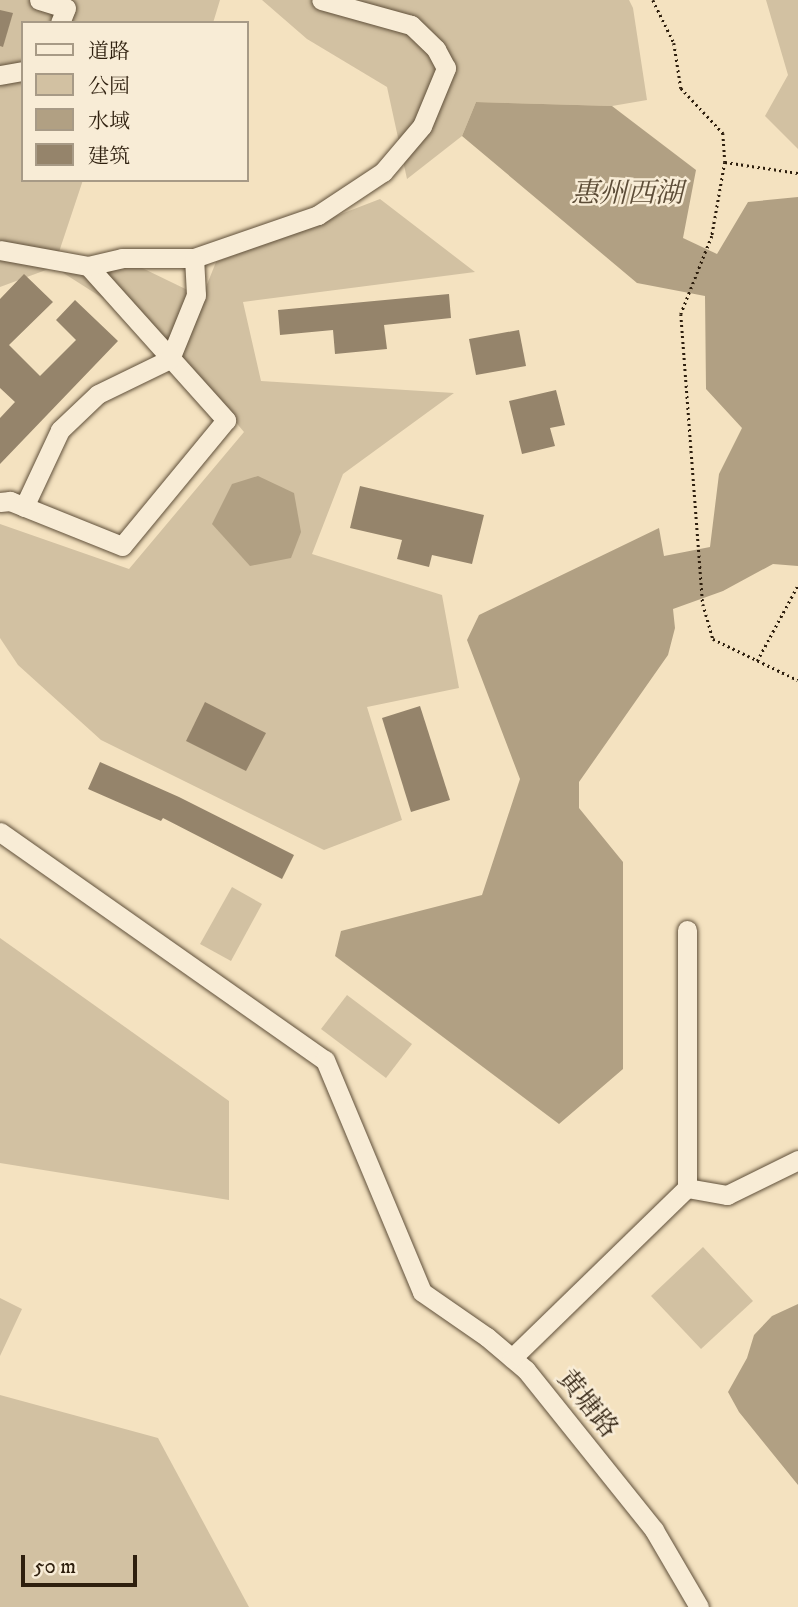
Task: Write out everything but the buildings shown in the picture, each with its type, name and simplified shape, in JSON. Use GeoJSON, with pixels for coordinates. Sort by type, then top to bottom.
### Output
{"type":"FeatureCollection","features":[{"type":"Feature","properties":{"kind":"street"},"geometry":{"type":"LineString","coordinates":[[39,0],[66,8],[62,21]]}},
{"type":"Feature","properties":{"kind":"street"},"geometry":{"type":"LineString","coordinates":[[0,250],[88,266],[122,258],[194,258],[318,215],[383,172],[422,126],[446,68],[436,50],[411,25],[321,0]]}},
{"type":"Feature","properties":{"kind":"street"},"geometry":{"type":"LineString","coordinates":[[0,75],[21,71]]}},
{"type":"Feature","properties":{"kind":"street"},"geometry":{"type":"LineString","coordinates":[[24,507],[60,430],[98,394],[170,359],[196,295],[194,258]]}},
{"type":"Feature","properties":{"kind":"street"},"geometry":{"type":"LineString","coordinates":[[0,502],[10,501],[122,546],[226,420],[88,266]]}},
{"type":"Feature","properties":{"kind":"street","name":"黄塘路"},"geometry":{"type":"LineString","coordinates":[[0,832],[326,1060],[422,1292],[526,1370],[654,1530],[699,1607]]}},
{"type":"Feature","properties":{"kind":"street"},"geometry":{"type":"LineString","coordinates":[[512,1358],[687,1188],[687,930]]}},
{"type":"Feature","properties":{"kind":"street"},"geometry":{"type":"LineString","coordinates":[[687,1188],[727,1195],[798,1160]]}},
{"type":"Feature","properties":{"kind":"path"},"geometry":{"type":"LineString","coordinates":[[653,0],[674,43],[681,88],[723,133],[725,162],[712,236],[681,314],[702,604],[713,639],[798,680]]}},
{"type":"Feature","properties":{"kind":"path"},"geometry":{"type":"LineString","coordinates":[[725,162],[798,173]]}},
{"type":"Feature","properties":{"kind":"path"},"geometry":{"type":"LineString","coordinates":[[757,661],[798,585]]}},
{"type":"Feature","properties":{"kind":"green space"},"geometry":{"type":"Polygon","coordinates":[[[0,0],[220,0],[214,21],[21,21],[21,182],[82,182],[54,267],[0,287],[0,0]]]}},
{"type":"Feature","properties":{"kind":"green space"},"geometry":{"type":"Polygon","coordinates":[[[262,0],[629,0],[633,8],[647,100],[612,106],[476,102],[462,136],[407,179],[387,87],[307,39],[262,0]]]}},
{"type":"Feature","properties":{"kind":"green space"},"geometry":{"type":"Polygon","coordinates":[[[766,0],[798,0],[798,149],[765,116],[788,75],[766,0]]]}},
{"type":"Feature","properties":{"kind":"green space"},"geometry":{"type":"Polygon","coordinates":[[[380,199],[475,272],[243,302],[261,381],[454,393],[343,474],[312,554],[442,595],[459,688],[367,707],[402,820],[324,850],[101,740],[18,665],[0,638],[0,524],[129,569],[244,432],[165,338],[54,267],[138,266],[202,297],[216,262],[380,199]]]}},
{"type":"Feature","properties":{"kind":"green space"},"geometry":{"type":"Polygon","coordinates":[[[232,887],[262,904],[231,961],[200,944],[232,887]]]}},
{"type":"Feature","properties":{"kind":"green space"},"geometry":{"type":"Polygon","coordinates":[[[0,938],[229,1101],[229,1200],[0,1163],[0,938]]]}},
{"type":"Feature","properties":{"kind":"green space"},"geometry":{"type":"Polygon","coordinates":[[[347,995],[412,1044],[386,1078],[321,1029],[347,995]]]}},
{"type":"Feature","properties":{"kind":"green space"},"geometry":{"type":"Polygon","coordinates":[[[703,1247],[753,1301],[701,1349],[651,1296],[703,1247]]]}},
{"type":"Feature","properties":{"kind":"green space"},"geometry":{"type":"Polygon","coordinates":[[[0,1298],[22,1309],[0,1356],[0,1298]]]}},
{"type":"Feature","properties":{"kind":"green space"},"geometry":{"type":"Polygon","coordinates":[[[0,1395],[158,1438],[249,1607],[0,1607],[0,1395]]]}},
{"type":"Feature","properties":{"kind":"water","name":"惠州西湖"},"geometry":{"type":"Polygon","coordinates":[[[476,102],[612,106],[696,170],[683,238],[717,254],[748,202],[798,197],[798,566],[773,564],[723,591],[673,609],[675,628],[668,655],[579,782],[579,808],[623,862],[623,1069],[559,1124],[335,956],[341,931],[482,895],[520,779],[467,640],[479,615],[659,528],[664,556],[710,547],[719,474],[742,428],[706,389],[705,296],[637,283],[462,136],[476,102]]]}},
{"type":"Feature","properties":{"kind":"water"},"geometry":{"type":"Polygon","coordinates":[[[258,476],[294,493],[301,532],[291,558],[250,566],[212,524],[232,484],[258,476]]]}},
{"type":"Feature","properties":{"kind":"water"},"geometry":{"type":"Polygon","coordinates":[[[798,1304],[798,1485],[739,1412],[728,1392],[747,1358],[754,1335],[772,1316],[798,1304]]]}}]}
